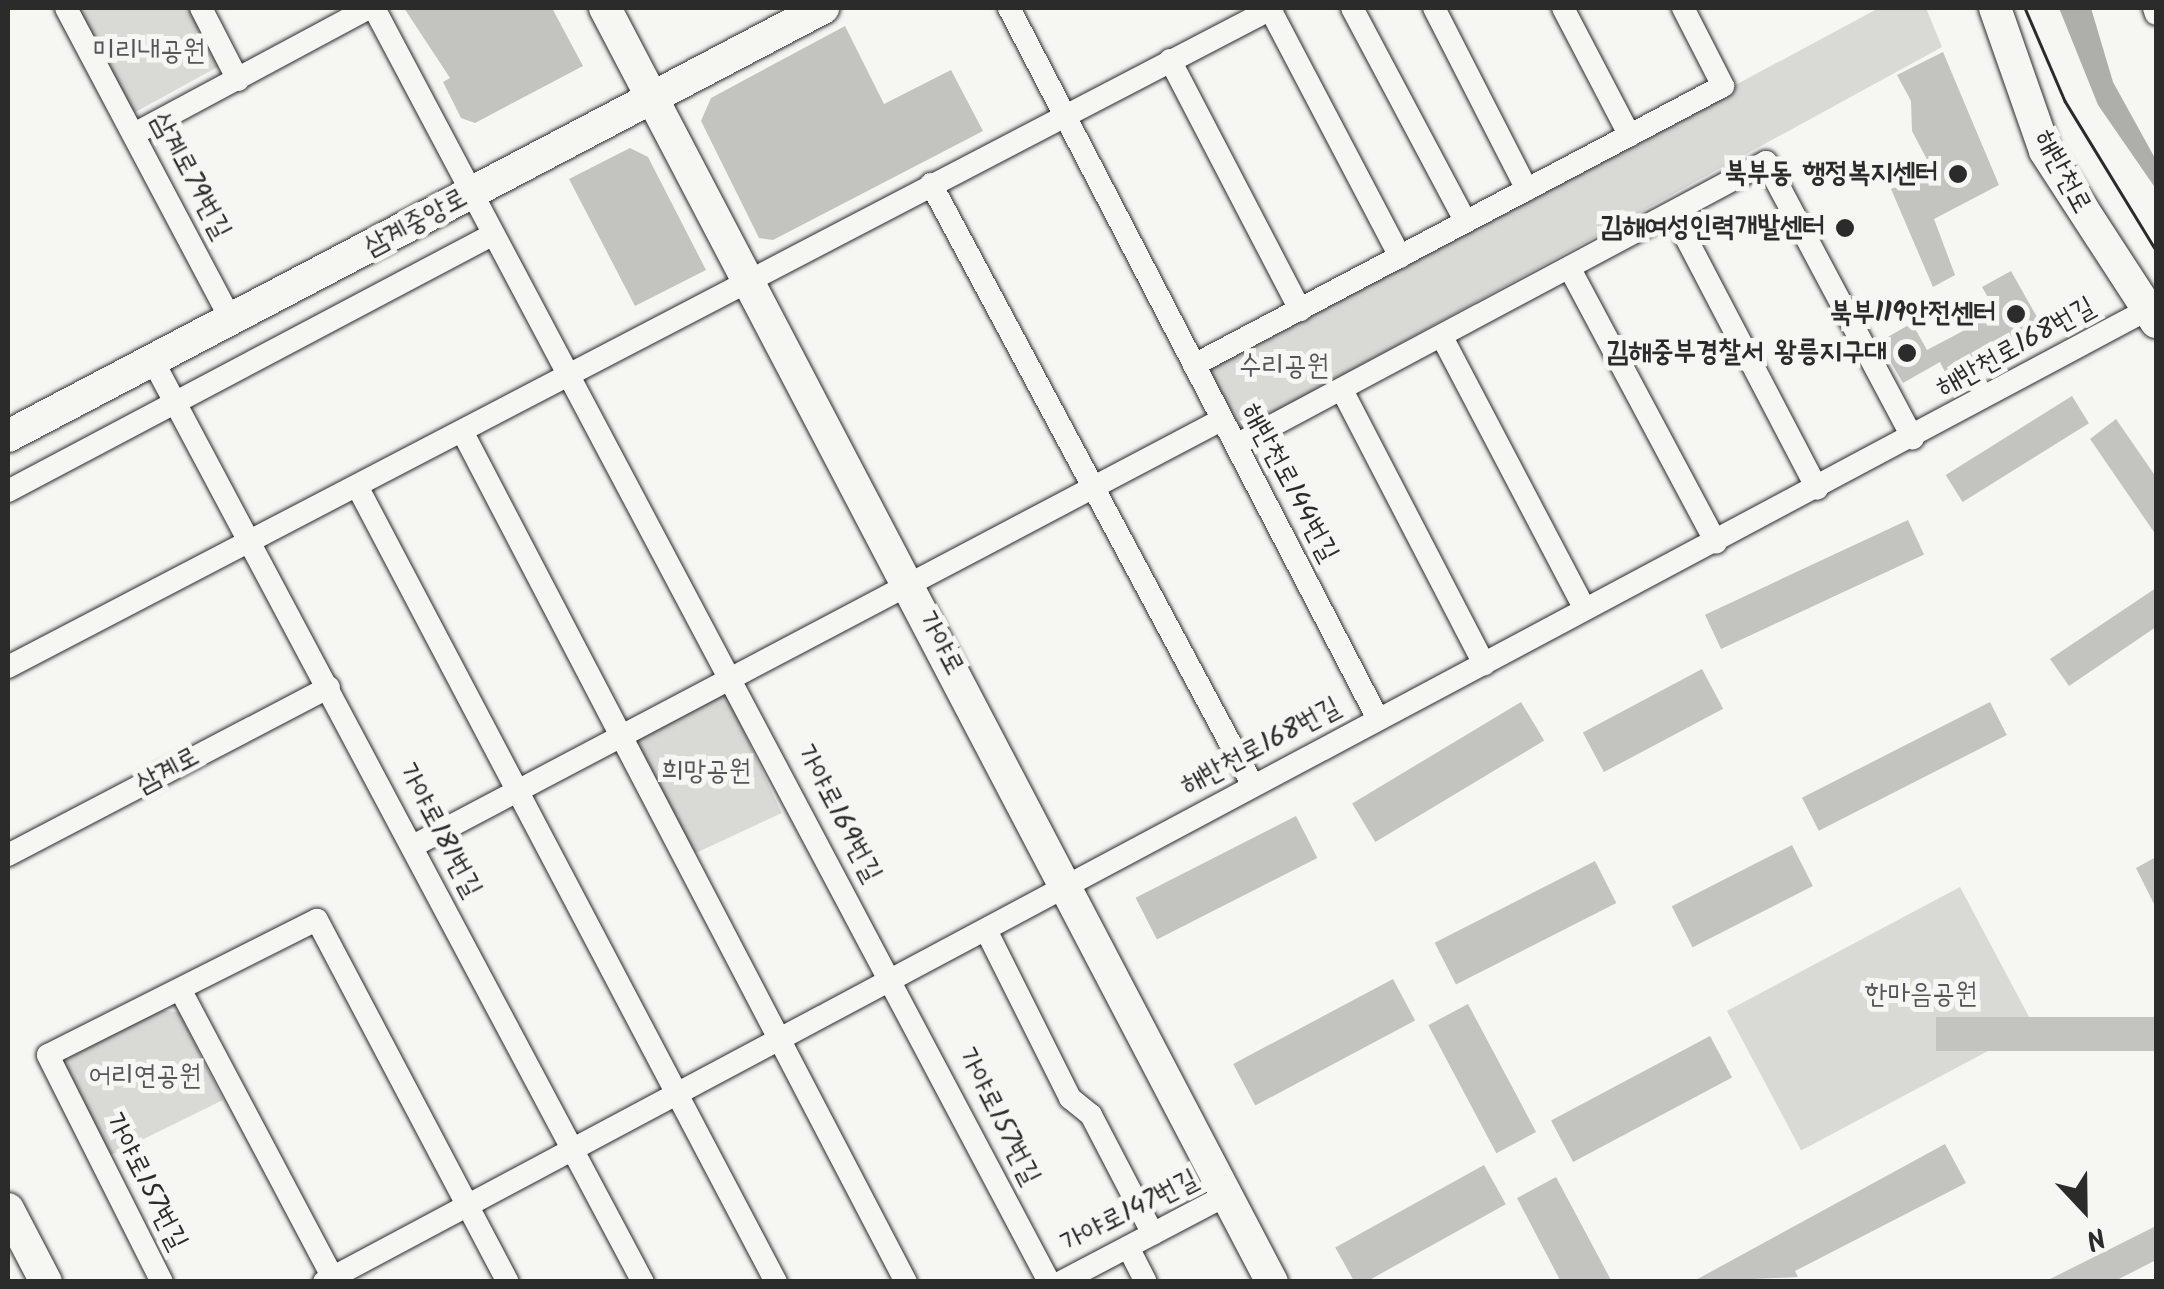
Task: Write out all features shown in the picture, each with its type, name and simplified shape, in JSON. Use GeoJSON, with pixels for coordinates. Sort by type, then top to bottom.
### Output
{"type":"FeatureCollection","features":[{"type":"Feature","properties":{"kind":"main road","name":"가야로"},"geometry":{"type":"LineString","coordinates":[[606,8],[1272,1282]]}},
{"type":"Feature","properties":{"kind":"main road","name":"삼계중앙로"},"geometry":{"type":"LineString","coordinates":[[8,436],[824,8]]}},
{"type":"Feature","properties":{"kind":"main road","name":"해반천로"},"geometry":{"type":"LineString","coordinates":[[1995,8],[2045,151],[2154,312]]}},
{"type":"Feature","properties":{"kind":"main road"},"geometry":{"type":"LineString","coordinates":[[8,1209],[46,1282]]}},
{"type":"Feature","properties":{"kind":"street","name":"삼계로79번길"},"geometry":{"type":"LineString","coordinates":[[66,8],[232,321]]}},
{"type":"Feature","properties":{"kind":"street"},"geometry":{"type":"LineString","coordinates":[[201,8],[238,80]]}},
{"type":"Feature","properties":{"kind":"street"},"geometry":{"type":"LineString","coordinates":[[134,134],[371,8],[490,236],[570,375],[730,676]]}},
{"type":"Feature","properties":{"kind":"street","name":"해반천로144번길"},"geometry":{"type":"LineString","coordinates":[[1008,8],[1378,718]]}},
{"type":"Feature","properties":{"kind":"street"},"geometry":{"type":"LineString","coordinates":[[10,659],[357,486],[1271,8],[1400,257]]}},
{"type":"Feature","properties":{"kind":"street"},"geometry":{"type":"LineString","coordinates":[[1352,8],[1466,222]]}},
{"type":"Feature","properties":{"kind":"street"},"geometry":{"type":"LineString","coordinates":[[1434,8],[1526,190]]}},
{"type":"Feature","properties":{"kind":"street"},"geometry":{"type":"LineString","coordinates":[[1563,8],[1630,136]]}},
{"type":"Feature","properties":{"kind":"street"},"geometry":{"type":"LineString","coordinates":[[1194,365],[1723,86],[1683,8]]}},
{"type":"Feature","properties":{"kind":"street"},"geometry":{"type":"LineString","coordinates":[[1170,60],[1300,310]]}},
{"type":"Feature","properties":{"kind":"street"},"geometry":{"type":"LineString","coordinates":[[1236,445],[1766,162],[1913,438]]}},
{"type":"Feature","properties":{"kind":"street"},"geometry":{"type":"LineString","coordinates":[[932,184],[1252,784]]}},
{"type":"Feature","properties":{"kind":"street"},"geometry":{"type":"LineString","coordinates":[[1673,213],[1817,489]]}},
{"type":"Feature","properties":{"kind":"street"},"geometry":{"type":"LineString","coordinates":[[8,490],[490,236]]}},
{"type":"Feature","properties":{"kind":"street"},"geometry":{"type":"LineString","coordinates":[[1570,270],[1716,542]]}},
{"type":"Feature","properties":{"kind":"street","name":"해반천로168번길"},"geometry":{"type":"LineString","coordinates":[[1068,886],[1252,784],[2154,312]]}},
{"type":"Feature","properties":{"kind":"street"},"geometry":{"type":"LineString","coordinates":[[1442,336],[1585,609]]}},
{"type":"Feature","properties":{"kind":"street","name":"가야로181번길"},"geometry":{"type":"LineString","coordinates":[[153,361],[574,1149]]}},
{"type":"Feature","properties":{"kind":"street"},"geometry":{"type":"LineString","coordinates":[[1342,390],[1484,664]]}},
{"type":"Feature","properties":{"kind":"street"},"geometry":{"type":"LineString","coordinates":[[413,846],[1222,420]]}},
{"type":"Feature","properties":{"kind":"street"},"geometry":{"type":"LineString","coordinates":[[462,431],[906,1282]]}},
{"type":"Feature","properties":{"kind":"street"},"geometry":{"type":"LineString","coordinates":[[357,486],[680,1093],[776,1282]]}},
{"type":"Feature","properties":{"kind":"street","name":"가야로169번길"},"geometry":{"type":"LineString","coordinates":[[730,676],[893,979]]}},
{"type":"Feature","properties":{"kind":"street","name":"삼계로"},"geometry":{"type":"LineString","coordinates":[[8,855],[329,687]]}},
{"type":"Feature","properties":{"kind":"street"},"geometry":{"type":"LineString","coordinates":[[508,1282],[468,1206],[317,920],[182,991],[330,1280],[468,1206],[574,1149],[1068,886]]}},
{"type":"Feature","properties":{"kind":"street"},"geometry":{"type":"LineString","coordinates":[[986,930],[1070,1098],[1091,1114],[1153,1234]]}},
{"type":"Feature","properties":{"kind":"street","name":"가야로157번길"},"geometry":{"type":"LineString","coordinates":[[893,979],[1049,1282]]}},
{"type":"Feature","properties":{"kind":"street","name":"가야로157번길"},"geometry":{"type":"LineString","coordinates":[[162,1282],[48,1055],[182,991]]}},
{"type":"Feature","properties":{"kind":"street"},"geometry":{"type":"LineString","coordinates":[[574,1149],[643,1282]]}},
{"type":"Feature","properties":{"kind":"street","name":"가야로147번길"},"geometry":{"type":"LineString","coordinates":[[1062,1282],[1227,1195]]}},
{"type":"Feature","properties":{"kind":"street"},"geometry":{"type":"LineString","coordinates":[[1128,1247],[1146,1282]]}},
{"type":"Feature","properties":{"kind":"green space","name":"미리내공원"},"geometry":{"type":"Polygon","coordinates":[[[74,8],[194,8],[223,64],[132,114],[74,8]]]}},
{"type":"Feature","properties":{"kind":"green space","name":"수리공원"},"geometry":{"type":"Polygon","coordinates":[[[1879,8],[1926,8],[1942,47],[1240,431],[1208,368],[1879,8]]]}},
{"type":"Feature","properties":{"kind":"green space","name":"희망공원"},"geometry":{"type":"Polygon","coordinates":[[[723,687],[782,813],[686,858],[627,732],[723,687]]]}},
{"type":"Feature","properties":{"kind":"green space","name":"한마음공원"},"geometry":{"type":"Polygon","coordinates":[[[1960,887],[2034,1027],[1801,1150],[1727,1011],[1960,887]]]}},
{"type":"Feature","properties":{"kind":"green space","name":"어리연공원"},"geometry":{"type":"Polygon","coordinates":[[[155,1010],[179,1012],[223,1100],[107,1157],[59,1056],[155,1010]]]}},
{"type":"Feature","properties":{"kind":"shaded area"},"geometry":{"type":"Polygon","coordinates":[[[2059,8],[2091,8],[2113,82],[2156,160],[2156,189],[2098,105],[2059,8]]]}},
{"type":"Feature","properties":{"kind":"building"},"geometry":{"type":"Polygon","coordinates":[[[404,8],[552,8],[583,66],[475,123],[461,118],[443,82],[450,78],[404,8]]]}},
{"type":"Feature","properties":{"kind":"building"},"geometry":{"type":"Polygon","coordinates":[[[845,26],[884,104],[951,70],[983,131],[773,240],[759,238],[701,121],[711,98],[845,26]]]}},
{"type":"Feature","properties":{"kind":"building","name":"북부동 행정복지센터"},"geometry":{"type":"Polygon","coordinates":[[[1943,52],[1999,185],[1934,219],[1955,275],[1933,287],[1891,189],[1932,169],[1912,131],[1911,101],[1897,75],[1943,52]]]}},
{"type":"Feature","properties":{"kind":"building"},"geometry":{"type":"Polygon","coordinates":[[[630,148],[648,157],[706,270],[635,306],[569,179],[630,148]]]}},
{"type":"Feature","properties":{"kind":"building"},"geometry":{"type":"Polygon","coordinates":[[[2011,271],[2037,317],[2054,310],[2063,329],[1952,386],[1940,362],[1903,383],[1879,342],[1912,323],[1927,350],[1997,313],[1982,287],[2011,271]]]}},
{"type":"Feature","properties":{"kind":"building"},"geometry":{"type":"Polygon","coordinates":[[[2072,396],[2089,423],[1963,502],[1946,475],[2072,396]]]}},
{"type":"Feature","properties":{"kind":"building"},"geometry":{"type":"Polygon","coordinates":[[[2116,419],[2156,477],[2156,535],[2090,439],[2116,419]]]}},
{"type":"Feature","properties":{"kind":"building"},"geometry":{"type":"Polygon","coordinates":[[[1908,520],[1924,554],[1721,649],[1705,615],[1908,520]]]}},
{"type":"Feature","properties":{"kind":"building"},"geometry":{"type":"Polygon","coordinates":[[[2156,588],[2156,627],[2069,686],[2050,659],[2156,588]]]}},
{"type":"Feature","properties":{"kind":"building"},"geometry":{"type":"Polygon","coordinates":[[[1702,669],[1723,709],[1604,772],[1583,732],[1702,669]]]}},
{"type":"Feature","properties":{"kind":"building"},"geometry":{"type":"Polygon","coordinates":[[[1521,702],[1544,741],[1375,842],[1352,803],[1521,702]]]}},
{"type":"Feature","properties":{"kind":"building"},"geometry":{"type":"Polygon","coordinates":[[[1990,702],[2007,735],[1819,831],[1802,798],[1990,702]]]}},
{"type":"Feature","properties":{"kind":"building"},"geometry":{"type":"Polygon","coordinates":[[[1296,816],[1317,858],[1157,940],[1136,898],[1296,816]]]}},
{"type":"Feature","properties":{"kind":"building"},"geometry":{"type":"Polygon","coordinates":[[[1792,845],[1813,886],[1693,947],[1672,906],[1792,845]]]}},
{"type":"Feature","properties":{"kind":"building"},"geometry":{"type":"Polygon","coordinates":[[[2156,857],[2156,908],[2136,868],[2156,857]]]}},
{"type":"Feature","properties":{"kind":"building"},"geometry":{"type":"Polygon","coordinates":[[[1595,861],[1616,903],[1456,985],[1435,943],[1595,861]]]}},
{"type":"Feature","properties":{"kind":"building"},"geometry":{"type":"Polygon","coordinates":[[[1393,979],[1415,1020],[1255,1105],[1233,1064],[1393,979]]]}},
{"type":"Feature","properties":{"kind":"building"},"geometry":{"type":"Polygon","coordinates":[[[1468,1004],[1536,1132],[1496,1153],[1428,1025],[1468,1004]]]}},
{"type":"Feature","properties":{"kind":"building"},"geometry":{"type":"Polygon","coordinates":[[[1936,1017],[2156,1017],[2156,1051],[1936,1051],[1936,1017]]]}},
{"type":"Feature","properties":{"kind":"building"},"geometry":{"type":"Polygon","coordinates":[[[1710,1036],[1732,1077],[1573,1162],[1551,1121],[1710,1036]]]}},
{"type":"Feature","properties":{"kind":"building"},"geometry":{"type":"Polygon","coordinates":[[[1945,1144],[1966,1183],[1795,1271],[1798,1277],[1692,1282],[1945,1144]]]}},
{"type":"Feature","properties":{"kind":"building"},"geometry":{"type":"Polygon","coordinates":[[[1484,1165],[1506,1204],[1366,1282],[1354,1282],[1335,1247],[1484,1165]]]}},
{"type":"Feature","properties":{"kind":"building"},"geometry":{"type":"Polygon","coordinates":[[[1556,1177],[1612,1282],[1561,1282],[1517,1198],[1556,1177]]]}},
{"type":"Feature","properties":{"kind":"building"},"geometry":{"type":"Polygon","coordinates":[[[2156,1226],[2156,1260],[2113,1282],[2044,1282],[2156,1226]]]}},
{"type":"Feature","properties":{"kind":"tram line"},"geometry":{"type":"LineString","coordinates":[[2025,8],[2065,101],[2156,250]]}},
{"type":"Feature","properties":{"kind":"place","name":"북부동 행정복지센터"},"geometry":{"type":"Point","coordinates":[1958,174]}},
{"type":"Feature","properties":{"kind":"place","name":"김해여성인력개발센터"},"geometry":{"type":"Point","coordinates":[1845,228]}},
{"type":"Feature","properties":{"kind":"place","name":"북부119안전센터"},"geometry":{"type":"Point","coordinates":[2016,314]}},
{"type":"Feature","properties":{"kind":"place","name":"김해중부경찰서 왕릉지구대"},"geometry":{"type":"Point","coordinates":[1907,353]}}]}
